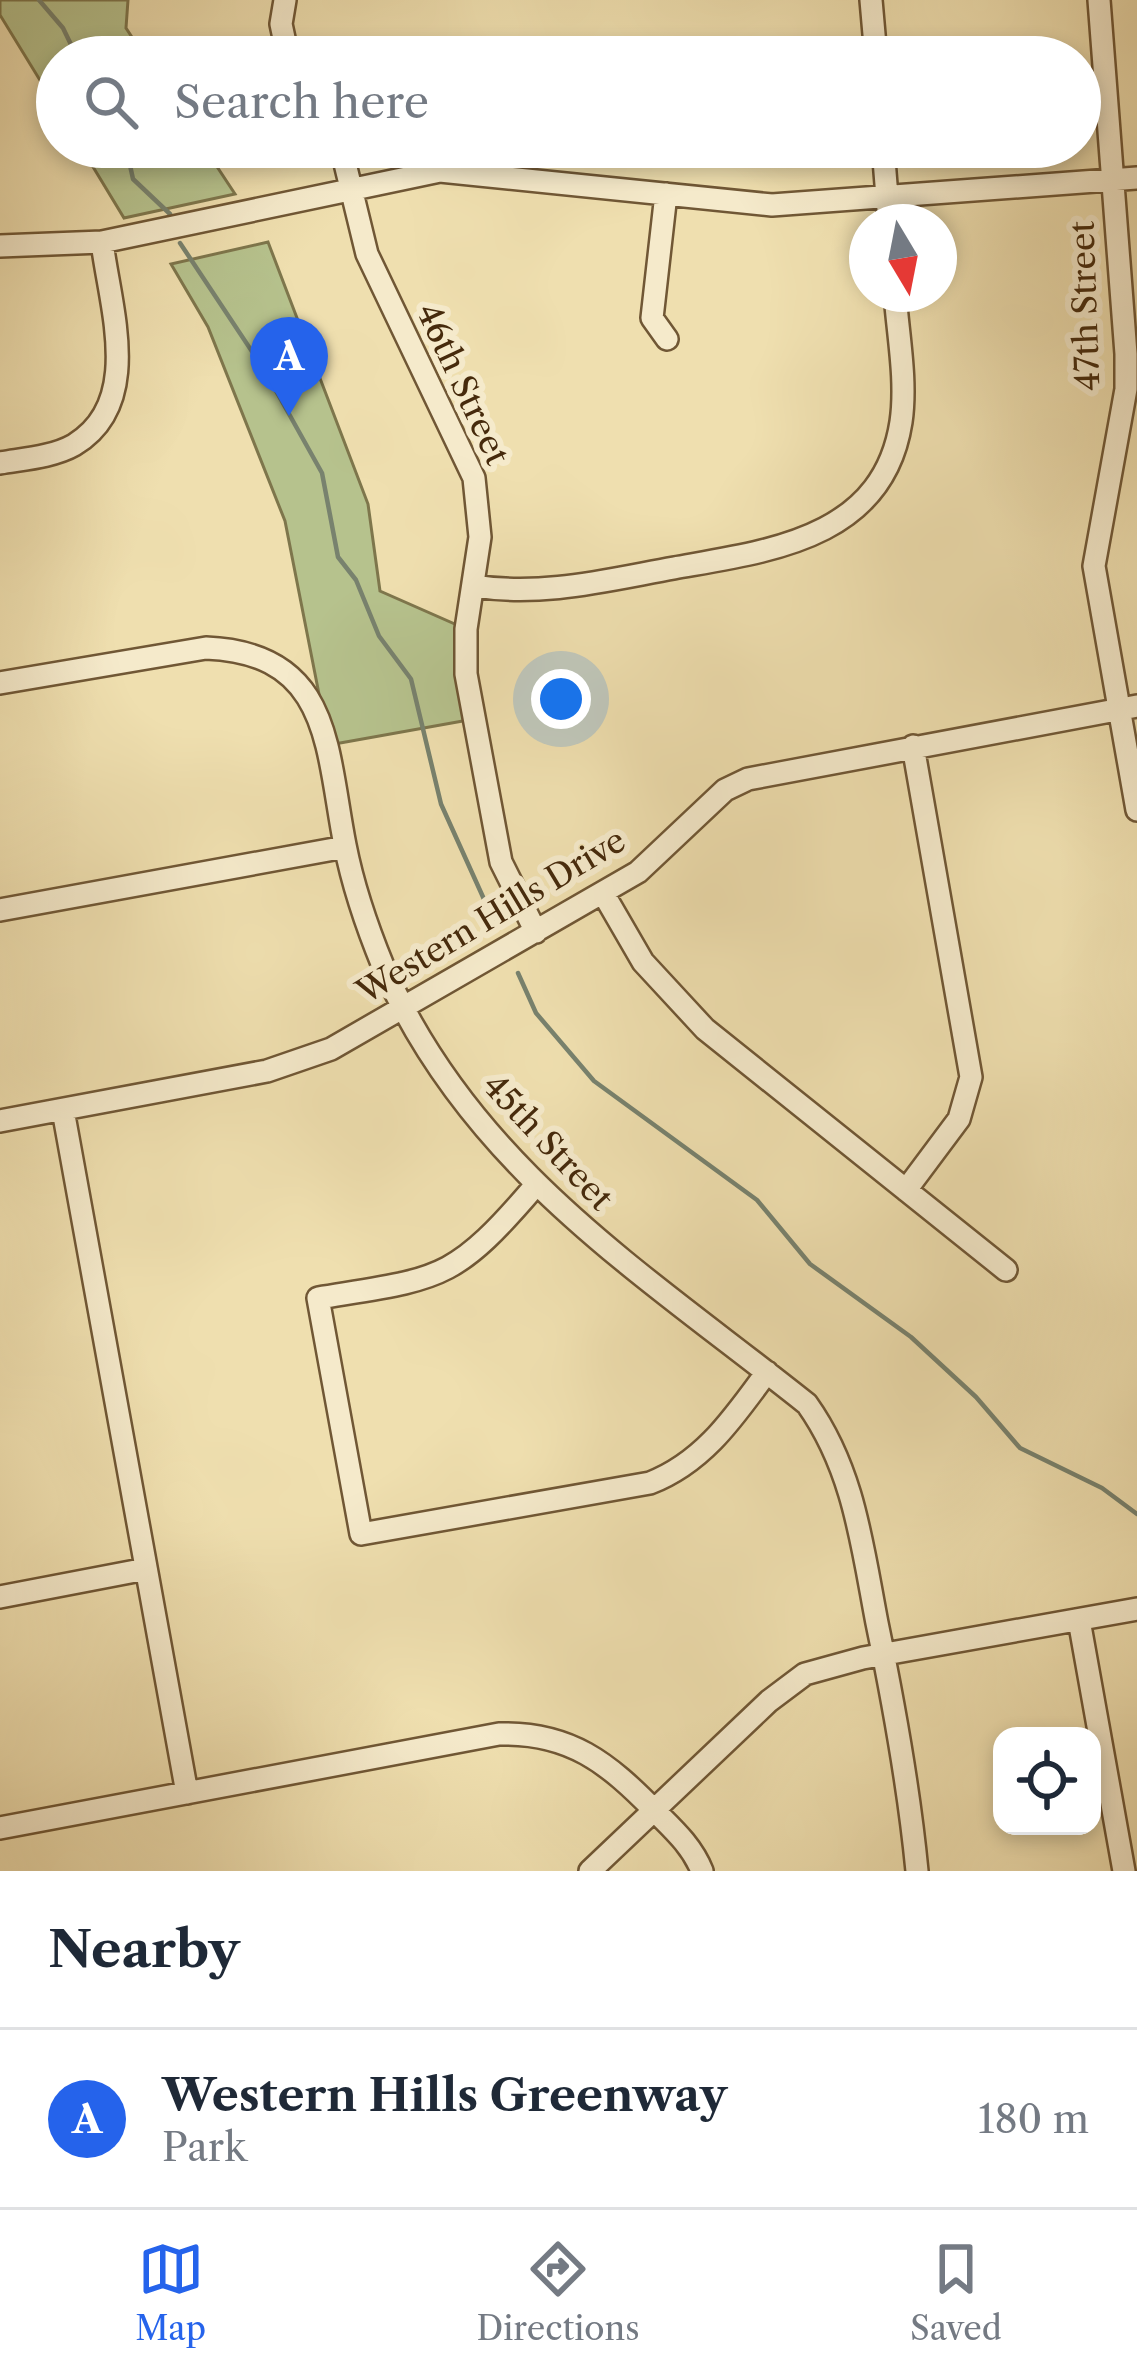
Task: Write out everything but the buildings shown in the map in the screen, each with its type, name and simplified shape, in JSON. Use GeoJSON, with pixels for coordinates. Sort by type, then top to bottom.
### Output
{"type":"FeatureCollection","features":[{"type":"Feature","properties":{"kind":"street"},"geometry":{"type":"LineString","coordinates":[[284,36],[285,0]]}},
{"type":"Feature","properties":{"kind":"street"},"geometry":{"type":"LineString","coordinates":[[871,3],[874,36]]}},
{"type":"Feature","properties":{"kind":"street","name":"47th Street"},"geometry":{"type":"LineString","coordinates":[[1099,5],[1126,389],[1094,566],[1127,707],[1137,810]]}},
{"type":"Feature","properties":{"kind":"street","name":"46th Street"},"geometry":{"type":"LineString","coordinates":[[346,168],[380,285],[457,433],[474,478],[480,537],[466,674],[501,862],[536,932]]}},
{"type":"Feature","properties":{"kind":"street"},"geometry":{"type":"LineString","coordinates":[[885,168],[888,204]]}},
{"type":"Feature","properties":{"kind":"street"},"geometry":{"type":"LineString","coordinates":[[0,246],[102,242],[405,174],[476,171],[772,205],[1137,178]]}},
{"type":"Feature","properties":{"kind":"street"},"geometry":{"type":"LineString","coordinates":[[666,194],[652,319],[667,339]]}},
{"type":"Feature","properties":{"kind":"street"},"geometry":{"type":"LineString","coordinates":[[0,463],[71,447],[94,429],[110,406],[119,369],[102,242]]}},
{"type":"Feature","properties":{"kind":"street"},"geometry":{"type":"LineString","coordinates":[[474,586],[544,591],[777,549],[819,535],[855,510],[884,472],[901,423],[896,312]]}},
{"type":"Feature","properties":{"kind":"street","name":"45th Street"},"geometry":{"type":"LineString","coordinates":[[0,683],[206,648],[266,660],[296,681],[323,721],[359,900],[404,1008],[442,1075],[535,1186],[608,1251],[807,1404],[846,1475],[884,1654],[917,1871]]}},
{"type":"Feature","properties":{"kind":"street","name":"Western Hills Drive"},"geometry":{"type":"LineString","coordinates":[[0,1121],[299,1062],[404,1008],[638,872],[725,790],[748,779],[1127,707]]}},
{"type":"Feature","properties":{"kind":"street"},"geometry":{"type":"LineString","coordinates":[[906,1190],[959,1119],[971,1076],[913,746]]}},
{"type":"Feature","properties":{"kind":"street"},"geometry":{"type":"LineString","coordinates":[[0,910],[346,847]]}},
{"type":"Feature","properties":{"kind":"street"},"geometry":{"type":"LineString","coordinates":[[603,893],[621,929],[668,994],[1006,1270]]}},
{"type":"Feature","properties":{"kind":"street"},"geometry":{"type":"LineString","coordinates":[[63,1110],[187,1792]]}},
{"type":"Feature","properties":{"kind":"street"},"geometry":{"type":"LineString","coordinates":[[535,1186],[490,1239],[448,1271],[318,1298],[362,1534],[650,1483],[673,1474],[716,1439],[767,1372]]}},
{"type":"Feature","properties":{"kind":"street"},"geometry":{"type":"LineString","coordinates":[[0,1597],[146,1569]]}},
{"type":"Feature","properties":{"kind":"street"},"geometry":{"type":"LineString","coordinates":[[590,1871],[769,1701],[805,1674],[884,1654],[1137,1609]]}},
{"type":"Feature","properties":{"kind":"street"},"geometry":{"type":"LineString","coordinates":[[1078,1620],[1124,1871]]}},
{"type":"Feature","properties":{"kind":"street"},"geometry":{"type":"LineString","coordinates":[[0,1828],[499,1734],[530,1733],[589,1751],[689,1845],[702,1871]]}},
{"type":"Feature","properties":{"kind":"green space"},"geometry":{"type":"Polygon","coordinates":[[[0,0],[128,0],[126,28],[131,36],[36,36],[36,74],[0,15],[0,0]]]}},
{"type":"Feature","properties":{"kind":"green space"},"geometry":{"type":"Polygon","coordinates":[[[94,168],[218,168],[235,194],[124,218],[94,168]]]}},
{"type":"Feature","properties":{"kind":"green space"},"geometry":{"type":"Polygon","coordinates":[[[268,242],[368,504],[380,591],[466,629],[474,719],[329,745],[285,521],[208,327],[171,264],[268,242]]]}},
{"type":"Feature","properties":{"kind":"waterway"},"geometry":{"type":"LineString","coordinates":[[39,0],[67,36]]}},
{"type":"Feature","properties":{"kind":"waterway"},"geometry":{"type":"LineString","coordinates":[[131,168],[133,179],[170,214]]}},
{"type":"Feature","properties":{"kind":"waterway"},"geometry":{"type":"LineString","coordinates":[[180,243],[265,371],[322,473],[338,557],[356,580],[379,636],[411,679],[441,804],[497,928]]}},
{"type":"Feature","properties":{"kind":"waterway"},"geometry":{"type":"LineString","coordinates":[[518,973],[536,1013],[594,1081],[757,1200],[810,1264],[911,1337],[976,1397],[1020,1448],[1102,1488],[1137,1514]]}},
{"type":"Feature","properties":{"kind":"place","name":"Western Hills Greenway"},"geometry":{"type":"Point","coordinates":[289,416]}}]}
